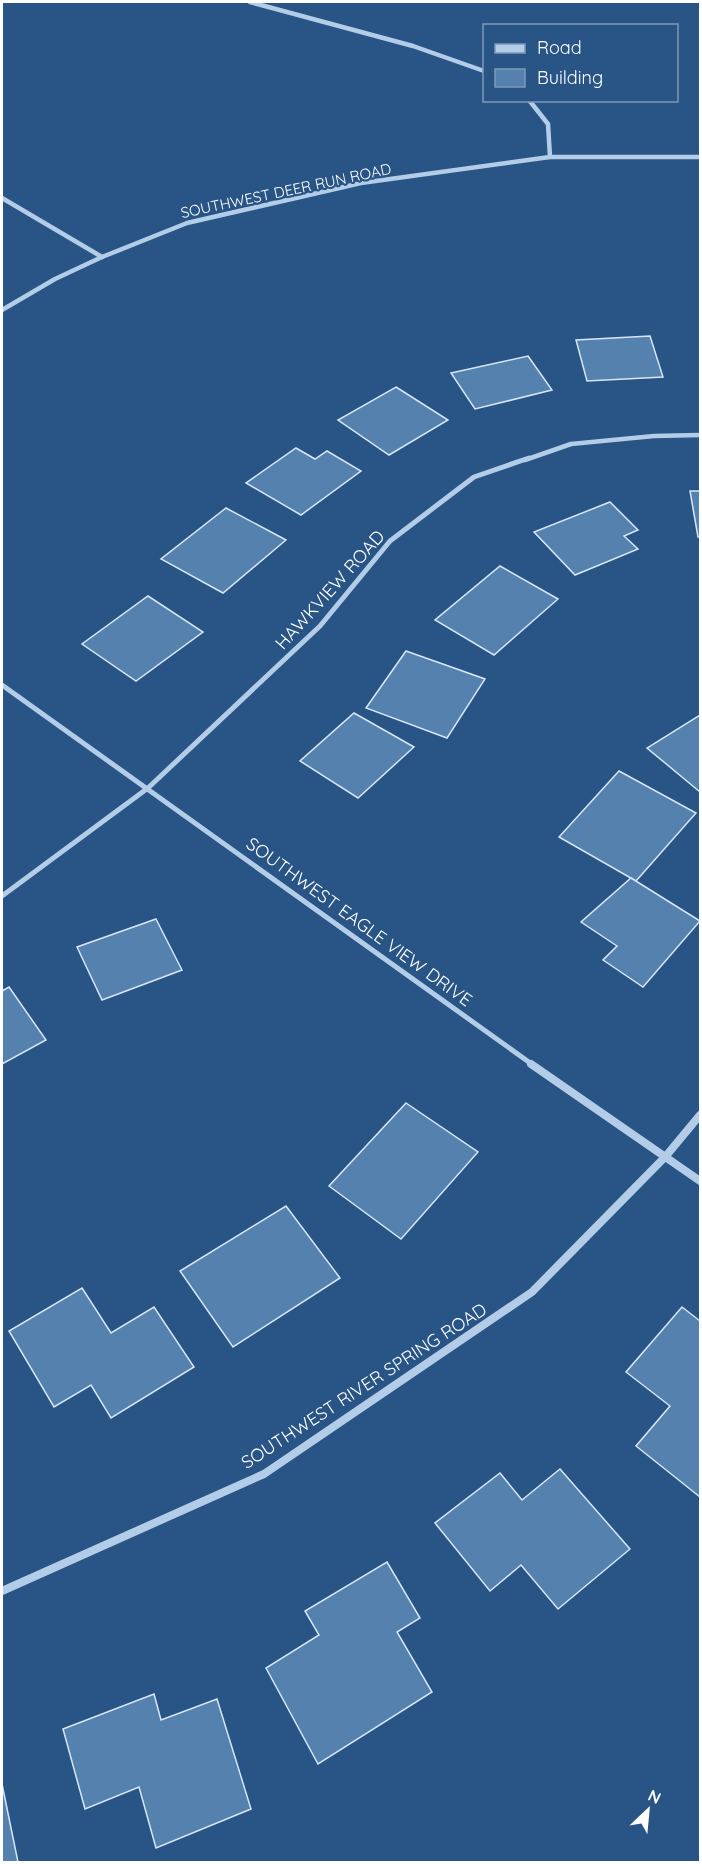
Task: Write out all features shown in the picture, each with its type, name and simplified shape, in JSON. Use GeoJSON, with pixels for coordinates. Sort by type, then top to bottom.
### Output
{"type":"FeatureCollection","features":[{"type":"Feature","properties":{"kind":"street"},"geometry":{"type":"LineString","coordinates":[[250,2],[413,46],[483,71]]}},
{"type":"Feature","properties":{"kind":"street"},"geometry":{"type":"LineString","coordinates":[[531,102],[548,124],[550,157]]}},
{"type":"Feature","properties":{"kind":"street","name":"SOUTHWEST DEER RUN ROAD"},"geometry":{"type":"LineString","coordinates":[[2,310],[55,279],[102,257],[187,223],[350,186],[550,157],[700,157]]}},
{"type":"Feature","properties":{"kind":"street"},"geometry":{"type":"LineString","coordinates":[[2,198],[102,257]]}},
{"type":"Feature","properties":{"kind":"street","name":"HAWKVIEW ROAD"},"geometry":{"type":"LineString","coordinates":[[2,896],[148,788],[320,626],[390,541],[474,477],[572,444],[654,436],[700,435]]}},
{"type":"Feature","properties":{"kind":"street","name":"SOUTHWEST EAGLE VIEW DRIVE"},"geometry":{"type":"LineString","coordinates":[[2,686],[148,788],[556,1082],[700,1181]]}},
{"type":"Feature","properties":{"kind":"street","name":"SOUTHWEST RIVER SPRING ROAD"},"geometry":{"type":"LineString","coordinates":[[2,1591],[264,1474],[532,1292],[666,1156],[700,1115]]}},
{"type":"Feature","properties":{"kind":"building"},"geometry":{"type":"Polygon","coordinates":[[[650,336],[663,377],[587,381],[576,340],[650,336]]]}},
{"type":"Feature","properties":{"kind":"building"},"geometry":{"type":"Polygon","coordinates":[[[528,356],[552,390],[475,409],[451,373],[528,356]]]}},
{"type":"Feature","properties":{"kind":"building"},"geometry":{"type":"Polygon","coordinates":[[[396,387],[448,420],[389,455],[338,420],[396,387]]]}},
{"type":"Feature","properties":{"kind":"building"},"geometry":{"type":"Polygon","coordinates":[[[296,448],[315,459],[327,451],[361,471],[301,515],[246,483],[296,448]]]}},
{"type":"Feature","properties":{"kind":"building"},"geometry":{"type":"Polygon","coordinates":[[[690,491],[700,491],[700,537],[698,537],[690,491]]]}},
{"type":"Feature","properties":{"kind":"building"},"geometry":{"type":"Polygon","coordinates":[[[610,502],[638,530],[624,536],[638,549],[575,575],[534,532],[610,502]]]}},
{"type":"Feature","properties":{"kind":"building"},"geometry":{"type":"Polygon","coordinates":[[[226,508],[286,540],[223,593],[161,559],[226,508]]]}},
{"type":"Feature","properties":{"kind":"building"},"geometry":{"type":"Polygon","coordinates":[[[500,566],[558,599],[494,655],[435,620],[500,566]]]}},
{"type":"Feature","properties":{"kind":"building"},"geometry":{"type":"Polygon","coordinates":[[[148,596],[203,632],[136,681],[82,644],[148,596]]]}},
{"type":"Feature","properties":{"kind":"building"},"geometry":{"type":"Polygon","coordinates":[[[406,651],[485,679],[447,738],[366,708],[406,651]]]}},
{"type":"Feature","properties":{"kind":"building"},"geometry":{"type":"Polygon","coordinates":[[[354,713],[414,747],[358,798],[300,761],[354,713]]]}},
{"type":"Feature","properties":{"kind":"building"},"geometry":{"type":"Polygon","coordinates":[[[700,715],[700,792],[647,748],[700,715]]]}},
{"type":"Feature","properties":{"kind":"building"},"geometry":{"type":"Polygon","coordinates":[[[619,771],[696,813],[636,881],[559,837],[619,771]]]}},
{"type":"Feature","properties":{"kind":"building"},"geometry":{"type":"Polygon","coordinates":[[[631,878],[700,921],[643,987],[603,960],[617,946],[581,922],[631,878]]]}},
{"type":"Feature","properties":{"kind":"building"},"geometry":{"type":"Polygon","coordinates":[[[156,919],[182,970],[102,1000],[77,947],[156,919]]]}},
{"type":"Feature","properties":{"kind":"building"},"geometry":{"type":"Polygon","coordinates":[[[9,987],[46,1040],[2,1064],[2,991],[9,987]]]}},
{"type":"Feature","properties":{"kind":"building"},"geometry":{"type":"Polygon","coordinates":[[[406,1103],[478,1152],[401,1239],[329,1186],[406,1103]]]}},
{"type":"Feature","properties":{"kind":"building"},"geometry":{"type":"Polygon","coordinates":[[[286,1206],[340,1278],[233,1347],[180,1271],[286,1206]]]}},
{"type":"Feature","properties":{"kind":"building"},"geometry":{"type":"Polygon","coordinates":[[[82,1288],[111,1333],[154,1307],[194,1367],[111,1418],[91,1385],[54,1407],[9,1331],[82,1288]]]}},
{"type":"Feature","properties":{"kind":"building"},"geometry":{"type":"Polygon","coordinates":[[[682,1307],[700,1321],[700,1497],[636,1446],[670,1406],[626,1372],[682,1307]]]}},
{"type":"Feature","properties":{"kind":"building"},"geometry":{"type":"Polygon","coordinates":[[[560,1469],[630,1549],[558,1609],[521,1565],[490,1591],[435,1523],[500,1473],[522,1500],[560,1469]]]}},
{"type":"Feature","properties":{"kind":"building"},"geometry":{"type":"Polygon","coordinates":[[[387,1562],[420,1618],[397,1632],[432,1692],[318,1764],[266,1668],[319,1635],[305,1611],[387,1562]]]}},
{"type":"Feature","properties":{"kind":"building"},"geometry":{"type":"Polygon","coordinates":[[[154,1694],[161,1720],[217,1699],[251,1809],[156,1848],[139,1787],[85,1809],[63,1729],[154,1694]]]}},
{"type":"Feature","properties":{"kind":"building"},"geometry":{"type":"Polygon","coordinates":[[[2,1784],[18,1862],[2,1862],[2,1784]]]}}]}
